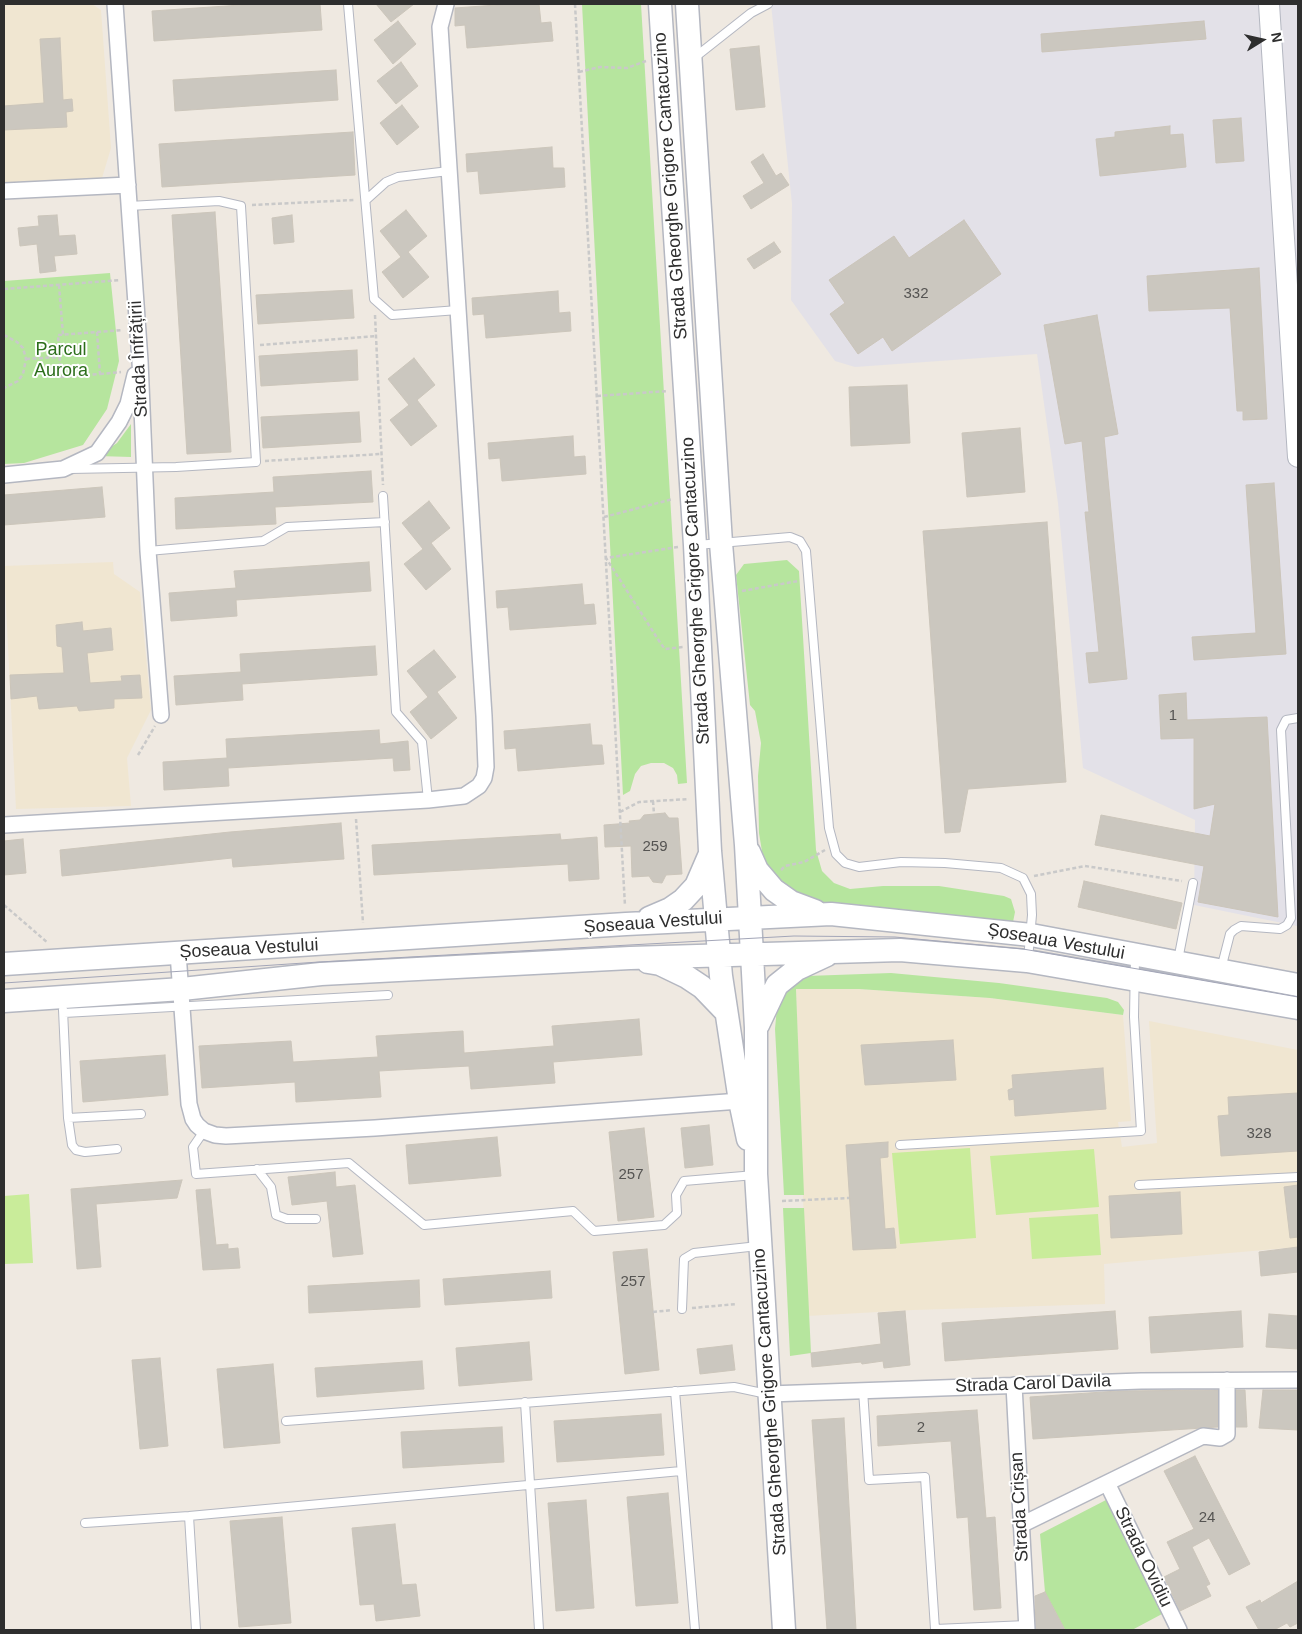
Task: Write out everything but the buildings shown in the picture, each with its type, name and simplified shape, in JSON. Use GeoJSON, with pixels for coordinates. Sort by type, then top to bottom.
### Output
{"type":"FeatureCollection","features":[{"type":"Feature","properties":{"kind":"main road","name":"Strada Gheorghe Grigore Cantacuzino"},"geometry":{"type":"LineString","coordinates":[[660,4],[662,59],[692,494],[710,850],[726,1012],[740,1102],[756,1174]]}},
{"type":"Feature","properties":{"kind":"main road","name":"Strada Gheorghe Grigore Cantacuzino"},"geometry":{"type":"LineString","coordinates":[[687,4],[721,543],[746,845],[756,1028],[756,1174],[784,1630]]}},
{"type":"Feature","properties":{"kind":"main road"},"geometry":{"type":"LineString","coordinates":[[746,845],[757,870],[774,890],[791,902],[810,910],[831,914]]}},
{"type":"Feature","properties":{"kind":"main road"},"geometry":{"type":"LineString","coordinates":[[628,924],[659,915],[683,900],[700,878],[710,850]]}},
{"type":"Feature","properties":{"kind":"main road","name":"Șoseaua Vestului"},"geometry":{"type":"LineString","coordinates":[[4,964],[628,924],[831,914],[1030,935],[1178,964],[1297,983]]}},
{"type":"Feature","properties":{"kind":"main road"},"geometry":{"type":"LineString","coordinates":[[756,1028],[777,985],[811,961],[838,951]]}},
{"type":"Feature","properties":{"kind":"main road","name":"Șoseaua Vestului"},"geometry":{"type":"LineString","coordinates":[[4,1001],[63,1005],[183,999],[321,974],[630,958],[838,951],[922,951],[1028,961],[1298,1008]]}},
{"type":"Feature","properties":{"kind":"main road"},"geometry":{"type":"LineString","coordinates":[[630,958],[660,964],[687,977],[702,987],[726,1012]]}},
{"type":"Feature","properties":{"kind":"street","name":"Strada Înfrățirii"},"geometry":{"type":"LineString","coordinates":[[115,4],[138,329],[138,366],[148,551],[161,715]]}},
{"type":"Feature","properties":{"kind":"street"},"geometry":{"type":"LineString","coordinates":[[4,825],[355,806],[428,800],[464,796],[472,792],[484,778],[486,767],[440,27],[446,4]]}},
{"type":"Feature","properties":{"kind":"street"},"geometry":{"type":"LineString","coordinates":[[1269,4],[1287,238],[1298,457]]}},
{"type":"Feature","properties":{"kind":"street"},"geometry":{"type":"LineString","coordinates":[[4,192],[128,185]]}},
{"type":"Feature","properties":{"kind":"street"},"geometry":{"type":"LineString","coordinates":[[4,475],[63,469],[97,453],[108,440],[128,404],[138,366]]}},
{"type":"Feature","properties":{"kind":"street"},"geometry":{"type":"LineString","coordinates":[[178,953],[183,999],[189,1104],[193,1119],[204,1131],[226,1136],[375,1128],[740,1102]]}},
{"type":"Feature","properties":{"kind":"street"},"geometry":{"type":"LineString","coordinates":[[1022,1525],[1202,1436],[1220,1438],[1228,1434],[1227,1380]]}},
{"type":"Feature","properties":{"kind":"street","name":"Strada Carol Davila"},"geometry":{"type":"LineString","coordinates":[[769,1394],[1014,1385],[1298,1380]]}},
{"type":"Feature","properties":{"kind":"street","name":"Strada Crișan"},"geometry":{"type":"LineString","coordinates":[[1014,1385],[1027,1628]]}},
{"type":"Feature","properties":{"kind":"street","name":"Strada Ovidiu"},"geometry":{"type":"LineString","coordinates":[[1107,1483],[1179,1630]]}},
{"type":"Feature","properties":{"kind":"lane"},"geometry":{"type":"LineString","coordinates":[[348,4],[374,299],[392,314],[458,310]]}},
{"type":"Feature","properties":{"kind":"lane"},"geometry":{"type":"LineString","coordinates":[[690,60],[751,13],[768,4]]}},
{"type":"Feature","properties":{"kind":"lane"},"geometry":{"type":"LineString","coordinates":[[366,200],[386,182],[398,176],[449,171]]}},
{"type":"Feature","properties":{"kind":"lane"},"geometry":{"type":"LineString","coordinates":[[63,469],[145,468],[256,462],[241,206],[219,201],[128,206]]}},
{"type":"Feature","properties":{"kind":"lane"},"geometry":{"type":"LineString","coordinates":[[383,496],[396,712],[422,742],[428,800]]}},
{"type":"Feature","properties":{"kind":"lane"},"geometry":{"type":"LineString","coordinates":[[148,551],[263,541],[287,527],[385,522]]}},
{"type":"Feature","properties":{"kind":"lane"},"geometry":{"type":"LineString","coordinates":[[695,545],[790,537],[800,541],[806,551],[810,578],[827,811],[836,854],[845,863],[859,867],[901,862],[945,863],[1001,868],[1023,878],[1031,894],[1028,961]]}},
{"type":"Feature","properties":{"kind":"lane"},"geometry":{"type":"LineString","coordinates":[[1220,971],[1230,934],[1234,930],[1242,926],[1280,929],[1287,926],[1291,918],[1281,730],[1286,720],[1298,718]]}},
{"type":"Feature","properties":{"kind":"lane"},"geometry":{"type":"LineString","coordinates":[[1178,964],[1193,884]]}},
{"type":"Feature","properties":{"kind":"lane"},"geometry":{"type":"LineString","coordinates":[[900,1145],[1141,1131],[1133,980],[1136,956]]}},
{"type":"Feature","properties":{"kind":"lane"},"geometry":{"type":"LineString","coordinates":[[183,999],[388,995]]}},
{"type":"Feature","properties":{"kind":"lane"},"geometry":{"type":"LineString","coordinates":[[63,1005],[68,1118],[72,1145],[76,1150],[85,1152],[117,1149]]}},
{"type":"Feature","properties":{"kind":"lane"},"geometry":{"type":"LineString","coordinates":[[68,1118],[141,1114]]}},
{"type":"Feature","properties":{"kind":"lane"},"geometry":{"type":"LineString","coordinates":[[204,1131],[192,1147],[196,1174],[350,1163],[424,1224],[573,1211],[594,1231],[664,1225],[677,1213],[676,1195],[684,1181],[756,1174]]}},
{"type":"Feature","properties":{"kind":"lane"},"geometry":{"type":"LineString","coordinates":[[257,1170],[271,1187],[276,1215],[287,1219],[316,1219]]}},
{"type":"Feature","properties":{"kind":"lane"},"geometry":{"type":"LineString","coordinates":[[1139,1185],[1298,1177]]}},
{"type":"Feature","properties":{"kind":"lane"},"geometry":{"type":"LineString","coordinates":[[682,1309],[684,1259],[694,1253],[760,1246]]}},
{"type":"Feature","properties":{"kind":"lane"},"geometry":{"type":"LineString","coordinates":[[286,1421],[674,1391],[734,1388],[769,1394]]}},
{"type":"Feature","properties":{"kind":"lane"},"geometry":{"type":"LineString","coordinates":[[862,1390],[869,1480],[925,1477],[935,1629],[1027,1628]]}},
{"type":"Feature","properties":{"kind":"lane"},"geometry":{"type":"LineString","coordinates":[[674,1391],[695,1630]]}},
{"type":"Feature","properties":{"kind":"lane"},"geometry":{"type":"LineString","coordinates":[[525,1402],[539,1630]]}},
{"type":"Feature","properties":{"kind":"lane"},"geometry":{"type":"LineString","coordinates":[[85,1523],[189,1516],[681,1471]]}},
{"type":"Feature","properties":{"kind":"lane"},"geometry":{"type":"LineString","coordinates":[[189,1516],[196,1630]]}},
{"type":"Feature","properties":{"kind":"path"},"geometry":{"type":"LineString","coordinates":[[575,4],[612,674],[628,924]]}},
{"type":"Feature","properties":{"kind":"path"},"geometry":{"type":"LineString","coordinates":[[578,72],[600,66],[627,68],[637,63],[662,59]]}},
{"type":"Feature","properties":{"kind":"path"},"geometry":{"type":"LineString","coordinates":[[241,206],[366,200]]}},
{"type":"Feature","properties":{"kind":"path"},"geometry":{"type":"LineString","coordinates":[[4,289],[134,279]]}},
{"type":"Feature","properties":{"kind":"path"},"geometry":{"type":"LineString","coordinates":[[59,285],[63,334]]}},
{"type":"Feature","properties":{"kind":"path"},"geometry":{"type":"LineString","coordinates":[[374,299],[383,496]]}},
{"type":"Feature","properties":{"kind":"path"},"geometry":{"type":"LineString","coordinates":[[138,329],[58,335],[61,378],[100,374],[138,366]]}},
{"type":"Feature","properties":{"kind":"path"},"geometry":{"type":"LineString","coordinates":[[97,332],[100,374]]}},
{"type":"Feature","properties":{"kind":"path"},"geometry":{"type":"LineString","coordinates":[[4,335],[17,342],[23,348],[26,359],[23,374],[18,381],[4,388]]}},
{"type":"Feature","properties":{"kind":"path"},"geometry":{"type":"LineString","coordinates":[[250,346],[376,336]]}},
{"type":"Feature","properties":{"kind":"path"},"geometry":{"type":"LineString","coordinates":[[26,359],[60,357]]}},
{"type":"Feature","properties":{"kind":"path"},"geometry":{"type":"LineString","coordinates":[[597,396],[684,390]]}},
{"type":"Feature","properties":{"kind":"path"},"geometry":{"type":"LineString","coordinates":[[256,462],[381,454]]}},
{"type":"Feature","properties":{"kind":"path"},"geometry":{"type":"LineString","coordinates":[[604,517],[692,494]]}},
{"type":"Feature","properties":{"kind":"path"},"geometry":{"type":"LineString","coordinates":[[606,558],[695,545]]}},
{"type":"Feature","properties":{"kind":"path"},"geometry":{"type":"LineString","coordinates":[[606,558],[665,649],[700,644]]}},
{"type":"Feature","properties":{"kind":"path"},"geometry":{"type":"LineString","coordinates":[[725,594],[810,578]]}},
{"type":"Feature","properties":{"kind":"path"},"geometry":{"type":"LineString","coordinates":[[607,674],[612,674]]}},
{"type":"Feature","properties":{"kind":"path"},"geometry":{"type":"LineString","coordinates":[[138,755],[161,715]]}},
{"type":"Feature","properties":{"kind":"path"},"geometry":{"type":"LineString","coordinates":[[620,812],[639,802],[708,798]]}},
{"type":"Feature","properties":{"kind":"path"},"geometry":{"type":"LineString","coordinates":[[653,801],[654,814]]}},
{"type":"Feature","properties":{"kind":"path"},"geometry":{"type":"LineString","coordinates":[[355,806],[364,942]]}},
{"type":"Feature","properties":{"kind":"path"},"geometry":{"type":"LineString","coordinates":[[774,890],[779,873],[785,866],[804,862],[833,845]]}},
{"type":"Feature","properties":{"kind":"path"},"geometry":{"type":"LineString","coordinates":[[1023,878],[1085,866],[1193,884]]}},
{"type":"Feature","properties":{"kind":"path"},"geometry":{"type":"LineString","coordinates":[[4,904],[69,960]]}},
{"type":"Feature","properties":{"kind":"path"},"geometry":{"type":"LineString","coordinates":[[782,1201],[849,1198]]}},
{"type":"Feature","properties":{"kind":"path"},"geometry":{"type":"LineString","coordinates":[[654,1312],[737,1304]]}},
{"type":"Feature","properties":{"kind":"shaded area"},"geometry":{"type":"Polygon","coordinates":[[[92,4],[101,10],[111,148],[102,178],[4,185],[4,5],[92,4]]]}},
{"type":"Feature","properties":{"kind":"shaded area"},"geometry":{"type":"Polygon","coordinates":[[[771,4],[1298,4],[1297,926],[1194,905],[1195,820],[1083,768],[1058,503],[1037,354],[855,367],[835,361],[791,300],[792,204],[771,4]]]}},
{"type":"Feature","properties":{"kind":"shaded area"},"geometry":{"type":"Polygon","coordinates":[[[113,562],[114,574],[140,592],[151,710],[127,758],[131,806],[16,809],[4,566],[113,562]]]}},
{"type":"Feature","properties":{"kind":"shaded area"},"geometry":{"type":"Polygon","coordinates":[[[796,989],[859,989],[990,998],[1123,1015],[1131,1121],[1118,1122],[1122,1147],[1157,1143],[1149,1021],[1298,1050],[1298,1247],[1104,1264],[1105,1304],[913,1310],[807,1316],[796,989]]]}},
{"type":"Feature","properties":{"kind":"green space"},"geometry":{"type":"Polygon","coordinates":[[[582,4],[641,4],[687,783],[678,784],[677,775],[673,768],[664,763],[651,763],[641,766],[635,774],[630,791],[623,795],[582,4]]]}},
{"type":"Feature","properties":{"kind":"green space","name":"Parcul Aurora"},"geometry":{"type":"Polygon","coordinates":[[[110,273],[119,361],[107,409],[83,445],[24,463],[4,464],[4,281],[110,273]]]}},
{"type":"Feature","properties":{"kind":"green space"},"geometry":{"type":"Polygon","coordinates":[[[131,424],[131,457],[98,456],[117,443],[131,424]]]}},
{"type":"Feature","properties":{"kind":"green space"},"geometry":{"type":"Polygon","coordinates":[[[787,560],[799,571],[816,850],[822,871],[834,883],[850,889],[883,886],[939,886],[1004,896],[1011,899],[1015,912],[1013,922],[931,916],[814,902],[790,894],[764,864],[759,833],[758,776],[761,743],[755,711],[750,705],[736,575],[744,564],[787,560]]]}},
{"type":"Feature","properties":{"kind":"green space"},"geometry":{"type":"Polygon","coordinates":[[[891,973],[999,983],[1107,998],[1118,1002],[1124,1010],[1123,1015],[990,998],[859,989],[796,989],[804,1195],[784,1195],[775,1029],[777,1007],[790,985],[807,976],[891,973]]]}},
{"type":"Feature","properties":{"kind":"green space"},"geometry":{"type":"Polygon","coordinates":[[[970,1148],[976,1238],[900,1244],[892,1153],[970,1148]]]}},
{"type":"Feature","properties":{"kind":"green space"},"geometry":{"type":"Polygon","coordinates":[[[1094,1149],[1099,1207],[996,1215],[990,1156],[1094,1149]]]}},
{"type":"Feature","properties":{"kind":"green space"},"geometry":{"type":"Polygon","coordinates":[[[29,1194],[33,1263],[4,1264],[4,1196],[29,1194]]]}},
{"type":"Feature","properties":{"kind":"green space"},"geometry":{"type":"Polygon","coordinates":[[[783,1208],[804,1208],[811,1353],[790,1356],[783,1208]]]}},
{"type":"Feature","properties":{"kind":"green space"},"geometry":{"type":"Polygon","coordinates":[[[1098,1214],[1101,1255],[1032,1259],[1029,1218],[1098,1214]]]}},
{"type":"Feature","properties":{"kind":"green space"},"geometry":{"type":"Polygon","coordinates":[[[1106,1500],[1162,1614],[1132,1630],[1065,1630],[1045,1592],[1040,1534],[1106,1500]]]}},
{"type":"Feature","properties":{"kind":"tram line"},"geometry":{"type":"LineString","coordinates":[[4,983],[319,962],[794,936],[895,937],[1023,949],[1298,997]]}}]}
